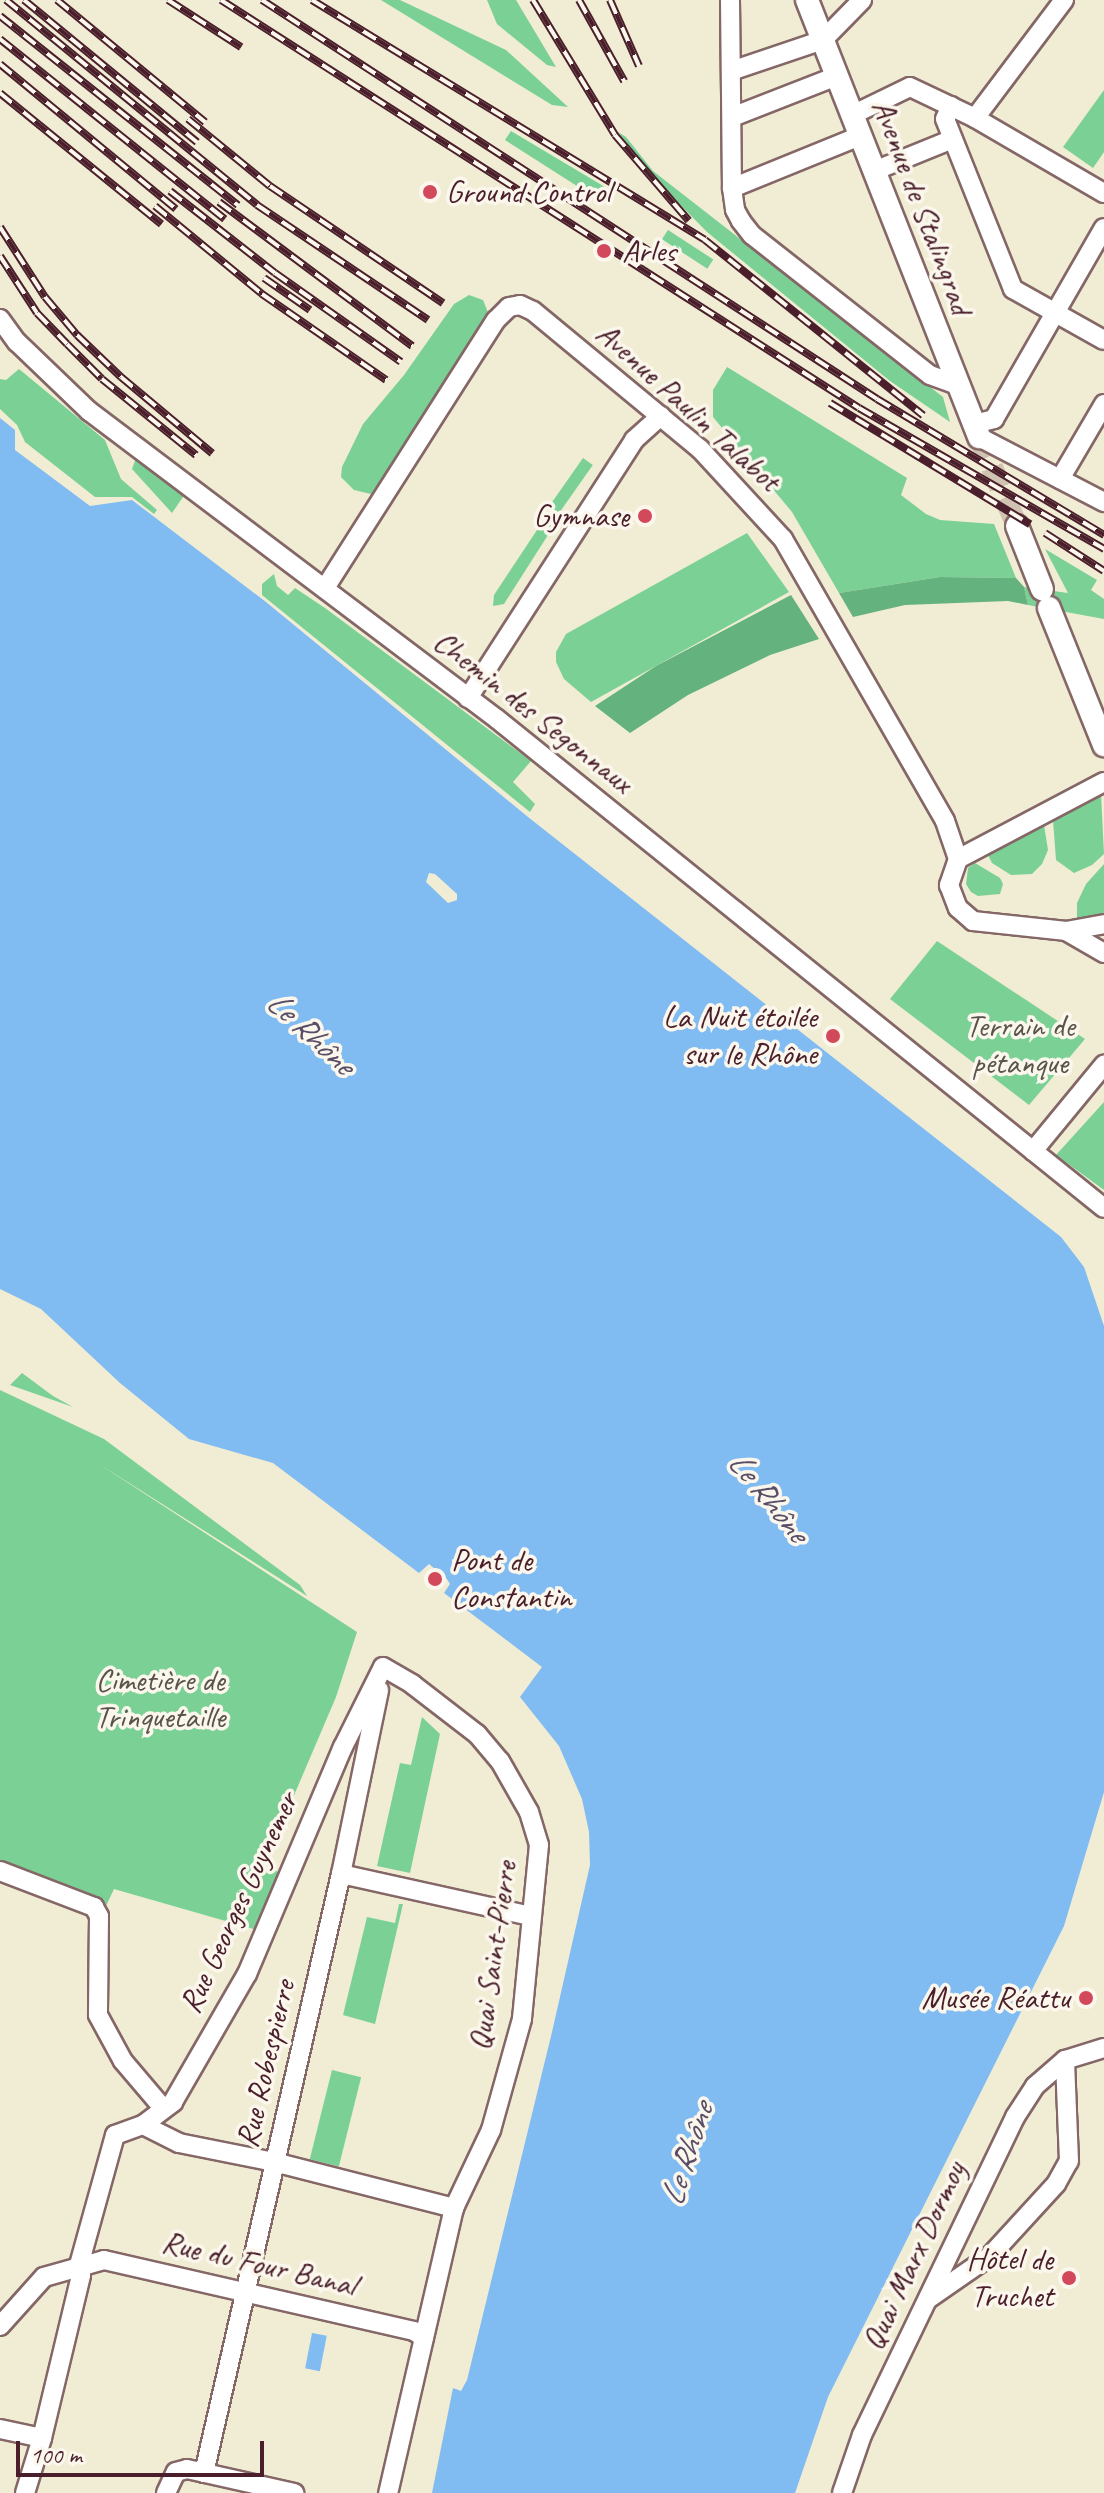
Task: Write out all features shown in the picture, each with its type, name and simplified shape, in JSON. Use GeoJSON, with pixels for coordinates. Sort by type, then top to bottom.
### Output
{"type":"FeatureCollection","features":[{"type":"Feature","properties":{"kind":"main road","name":"Avenue de Stalingrad"},"geometry":{"type":"LineString","coordinates":[[807,0],[976,430]]}},
{"type":"Feature","properties":{"kind":"main road"},"geometry":{"type":"LineString","coordinates":[[1017,526],[1104,745]]}},
{"type":"Feature","properties":{"kind":"street"},"geometry":{"type":"LineString","coordinates":[[730,0],[732,188],[735,210],[752,235],[930,375],[958,385]]}},
{"type":"Feature","properties":{"kind":"street"},"geometry":{"type":"LineString","coordinates":[[731,71],[823,40],[862,0]]}},
{"type":"Feature","properties":{"kind":"street"},"geometry":{"type":"LineString","coordinates":[[975,118],[1064,0]]}},
{"type":"Feature","properties":{"kind":"street"},"geometry":{"type":"LineString","coordinates":[[732,117],[837,76]]}},
{"type":"Feature","properties":{"kind":"street"},"geometry":{"type":"LineString","coordinates":[[732,188],[856,126],[910,87],[975,118],[1104,193]]}},
{"type":"Feature","properties":{"kind":"street"},"geometry":{"type":"LineString","coordinates":[[951,106],[945,119],[1013,289],[1104,340]]}},
{"type":"Feature","properties":{"kind":"street"},"geometry":{"type":"LineString","coordinates":[[874,171],[953,139]]}},
{"type":"Feature","properties":{"kind":"street"},"geometry":{"type":"LineString","coordinates":[[1104,228],[994,419],[976,430],[1104,502]]}},
{"type":"Feature","properties":{"kind":"street","name":"Avenue Paulin Talabot"},"geometry":{"type":"LineString","coordinates":[[325,588],[496,320],[509,307],[520,305],[533,311],[661,416],[721,470],[783,539],[945,821],[958,859],[949,885],[952,898],[973,921],[1066,931],[1104,953]]}},
{"type":"Feature","properties":{"kind":"street","name":"Chemin des Segonnaux"},"geometry":{"type":"LineString","coordinates":[[0,319],[17,342],[89,411],[468,698],[1104,1208]]}},
{"type":"Feature","properties":{"kind":"street"},"geometry":{"type":"LineString","coordinates":[[1060,479],[1104,404]]}},
{"type":"Feature","properties":{"kind":"street"},"geometry":{"type":"LineString","coordinates":[[468,698],[634,440],[661,416]]}},
{"type":"Feature","properties":{"kind":"street"},"geometry":{"type":"LineString","coordinates":[[958,859],[1104,782]]}},
{"type":"Feature","properties":{"kind":"street"},"geometry":{"type":"LineString","coordinates":[[1066,931],[1104,924]]}},
{"type":"Feature","properties":{"kind":"street"},"geometry":{"type":"LineString","coordinates":[[1033,1151],[1104,1065]]}},
{"type":"Feature","properties":{"kind":"street","name":"Rue Robespierre"},"geometry":{"type":"LineString","coordinates":[[204,2473],[341,1874],[383,1667]]}},
{"type":"Feature","properties":{"kind":"street","name":"Quai Saint-Pierre"},"geometry":{"type":"LineString","coordinates":[[383,1667],[412,1684],[477,1734],[500,1761],[529,1812],[539,1845],[522,2019],[491,2130],[454,2208],[388,2493]]}},
{"type":"Feature","properties":{"kind":"street","name":"Rue Georges Guynemer"},"geometry":{"type":"LineString","coordinates":[[79,2265],[115,2135],[143,2125],[173,2102],[247,1974],[343,1747],[383,1667]]}},
{"type":"Feature","properties":{"kind":"street"},"geometry":{"type":"LineString","coordinates":[[0,1871],[94,1907],[99,1916],[98,2015],[123,2061],[163,2108]]}},
{"type":"Feature","properties":{"kind":"street"},"geometry":{"type":"LineString","coordinates":[[341,1874],[531,1916]]}},
{"type":"Feature","properties":{"kind":"street"},"geometry":{"type":"LineString","coordinates":[[927,2299],[990,2256],[1056,2184],[1069,2161],[1065,2060],[1104,2048]]}},
{"type":"Feature","properties":{"kind":"street","name":"Quai Marx Dormoy"},"geometry":{"type":"LineString","coordinates":[[842,2493],[858,2442],[1015,2117],[1035,2086],[1065,2060]]}},
{"type":"Feature","properties":{"kind":"street"},"geometry":{"type":"LineString","coordinates":[[143,2125],[179,2143],[274,2162],[454,2208]]}},
{"type":"Feature","properties":{"kind":"street","name":"Rue du Four Banal"},"geometry":{"type":"LineString","coordinates":[[79,2265],[104,2260],[414,2331],[424,2338]]}},
{"type":"Feature","properties":{"kind":"street"},"geometry":{"type":"LineString","coordinates":[[0,2326],[44,2277],[79,2265],[81,2275],[42,2438],[25,2493]]}},
{"type":"Feature","properties":{"kind":"street"},"geometry":{"type":"LineString","coordinates":[[0,2429],[42,2438]]}},
{"type":"Feature","properties":{"kind":"street"},"geometry":{"type":"LineString","coordinates":[[166,2493],[176,2472],[187,2469],[294,2493]]}},
{"type":"Feature","properties":{"kind":"green space"},"geometry":{"type":"Polygon","coordinates":[[[381,0],[400,0],[506,50],[568,107],[552,105],[381,0]]]}},
{"type":"Feature","properties":{"kind":"green space"},"geometry":{"type":"Polygon","coordinates":[[[487,0],[516,0],[556,67],[547,65],[497,24],[487,0]]]}},
{"type":"Feature","properties":{"kind":"green space"},"geometry":{"type":"Polygon","coordinates":[[[1104,90],[1104,152],[1093,168],[1063,147],[1104,90]]]}},
{"type":"Feature","properties":{"kind":"green space"},"geometry":{"type":"Polygon","coordinates":[[[511,131],[610,190],[602,202],[505,140],[511,131]]]}},
{"type":"Feature","properties":{"kind":"green space"},"geometry":{"type":"Polygon","coordinates":[[[618,132],[626,137],[653,171],[943,397],[950,422],[890,381],[707,232],[651,175],[618,132]]]}},
{"type":"Feature","properties":{"kind":"green space"},"geometry":{"type":"Polygon","coordinates":[[[668,230],[713,259],[707,269],[662,239],[668,230]]]}},
{"type":"Feature","properties":{"kind":"green space"},"geometry":{"type":"Polygon","coordinates":[[[469,295],[483,300],[489,315],[375,495],[354,490],[341,477],[342,467],[363,424],[404,375],[454,304],[469,295]]]}},
{"type":"Feature","properties":{"kind":"green space"},"geometry":{"type":"Polygon","coordinates":[[[727,367],[907,478],[901,495],[926,514],[940,520],[994,524],[1016,578],[940,577],[839,593],[792,512],[713,417],[713,390],[727,367]]]}},
{"type":"Feature","properties":{"kind":"green space"},"geometry":{"type":"Polygon","coordinates":[[[19,369],[105,440],[121,479],[157,510],[154,514],[132,497],[95,497],[25,442],[17,425],[0,409],[0,379],[6,380],[19,369]]]}},
{"type":"Feature","properties":{"kind":"green space"},"geometry":{"type":"Polygon","coordinates":[[[136,458],[185,494],[172,513],[132,469],[136,458]]]}},
{"type":"Feature","properties":{"kind":"green space"},"geometry":{"type":"Polygon","coordinates":[[[583,458],[593,465],[559,513],[549,506],[583,458]]]}},
{"type":"Feature","properties":{"kind":"green space"},"geometry":{"type":"Polygon","coordinates":[[[545,518],[555,524],[504,604],[493,606],[494,595],[545,518]]]}},
{"type":"Feature","properties":{"kind":"green space"},"geometry":{"type":"Polygon","coordinates":[[[747,533],[789,592],[591,702],[564,679],[556,662],[556,652],[566,634],[747,533]]]}},
{"type":"Feature","properties":{"kind":"green space"},"geometry":{"type":"Polygon","coordinates":[[[1045,549],[1097,580],[1091,590],[1104,599],[1104,619],[1028,605],[1024,587],[1068,593],[1045,549]]]}},
{"type":"Feature","properties":{"kind":"green space"},"geometry":{"type":"Polygon","coordinates":[[[274,574],[277,586],[288,595],[295,588],[325,608],[531,761],[513,782],[535,804],[530,812],[262,595],[262,584],[274,574]]]}},
{"type":"Feature","properties":{"kind":"green space"},"geometry":{"type":"Polygon","coordinates":[[[940,577],[1016,578],[1024,587],[1028,605],[1008,601],[905,605],[853,617],[839,593],[940,577]]]}},
{"type":"Feature","properties":{"kind":"green space"},"geometry":{"type":"Polygon","coordinates":[[[791,595],[819,639],[770,655],[688,695],[630,733],[595,706],[656,666],[791,595]]]}},
{"type":"Feature","properties":{"kind":"green space"},"geometry":{"type":"Polygon","coordinates":[[[1101,794],[1104,854],[1092,865],[1074,873],[1056,860],[1053,820],[1101,794]]]}},
{"type":"Feature","properties":{"kind":"green space"},"geometry":{"type":"Polygon","coordinates":[[[1044,825],[1048,850],[1042,864],[1032,874],[1011,875],[992,863],[988,855],[1044,825]]]}},
{"type":"Feature","properties":{"kind":"green space"},"geometry":{"type":"Polygon","coordinates":[[[975,863],[1000,878],[1003,884],[1000,894],[978,896],[971,892],[966,884],[968,868],[975,863]]]}},
{"type":"Feature","properties":{"kind":"green space"},"geometry":{"type":"Polygon","coordinates":[[[1104,864],[1104,913],[1077,921],[1077,903],[1086,884],[1104,864]]]}},
{"type":"Feature","properties":{"kind":"green space","name":"Terrain de pétanque"},"geometry":{"type":"Polygon","coordinates":[[[937,941],[1085,1039],[1029,1105],[890,999],[937,941]]]}},
{"type":"Feature","properties":{"kind":"green space"},"geometry":{"type":"Polygon","coordinates":[[[1104,1102],[1104,1190],[1056,1155],[1104,1102]]]}},
{"type":"Feature","properties":{"kind":"green space"},"geometry":{"type":"Polygon","coordinates":[[[22,1373],[53,1396],[73,1407],[10,1385],[22,1373]]]}},
{"type":"Feature","properties":{"kind":"green space","name":"Cimetière de Trinquetaille"},"geometry":{"type":"Polygon","coordinates":[[[0,1390],[104,1439],[300,1585],[307,1596],[96,1462],[357,1632],[336,1697],[263,1868],[284,1873],[260,1931],[114,1889],[106,1906],[0,1868],[0,1390]]]}},
{"type":"Feature","properties":{"kind":"green space"},"geometry":{"type":"Polygon","coordinates":[[[422,1717],[440,1734],[410,1873],[377,1866],[400,1763],[411,1765],[422,1717]]]}},
{"type":"Feature","properties":{"kind":"green space"},"geometry":{"type":"Polygon","coordinates":[[[399,1904],[403,1904],[375,2024],[343,2015],[367,1917],[395,1923],[399,1904]]]}},
{"type":"Feature","properties":{"kind":"green space"},"geometry":{"type":"Polygon","coordinates":[[[332,2070],[361,2077],[339,2167],[310,2159],[332,2070]]]}},
{"type":"Feature","properties":{"kind":"water","name":"Le Rhône"},"geometry":{"type":"Polygon","coordinates":[[[0,418],[15,430],[15,450],[90,506],[132,500],[266,602],[528,817],[1061,1237],[1084,1267],[1104,1326],[1104,1792],[1064,1926],[828,2397],[795,2493],[432,2493],[453,2388],[461,2391],[467,2380],[590,1865],[589,1832],[582,1799],[559,1746],[520,1697],[542,1667],[444,1593],[450,1584],[429,1564],[419,1573],[273,1463],[189,1439],[120,1383],[41,1309],[0,1289],[0,418]],[[429,873],[426,882],[448,903],[457,900],[457,894],[435,874],[429,873]]]}},
{"type":"Feature","properties":{"kind":"water"},"geometry":{"type":"Polygon","coordinates":[[[312,2333],[327,2336],[320,2371],[305,2368],[312,2333]]]}},
{"type":"Feature","properties":{"kind":"tunnel"},"geometry":{"type":"LineString","coordinates":[[979,437],[1017,526]]}},
{"type":"Feature","properties":{"kind":"railway"},"geometry":{"type":"LineString","coordinates":[[6,0],[257,205],[428,320]]}},
{"type":"Feature","properties":{"kind":"railway"},"geometry":{"type":"LineString","coordinates":[[24,0],[197,142]]}},
{"type":"Feature","properties":{"kind":"railway"},"geometry":{"type":"LineString","coordinates":[[57,0],[205,122]]}},
{"type":"Feature","properties":{"kind":"railway"},"geometry":{"type":"LineString","coordinates":[[168,0],[241,47]]}},
{"type":"Feature","properties":{"kind":"railway"},"geometry":{"type":"LineString","coordinates":[[221,0],[859,408],[1104,549]]}},
{"type":"Feature","properties":{"kind":"railway"},"geometry":{"type":"LineString","coordinates":[[262,0],[877,399],[1104,535]]}},
{"type":"Feature","properties":{"kind":"railway"},"geometry":{"type":"LineString","coordinates":[[312,0],[705,240],[923,415]]}},
{"type":"Feature","properties":{"kind":"railway"},"geometry":{"type":"LineString","coordinates":[[533,0],[615,135],[689,221]]}},
{"type":"Feature","properties":{"kind":"railway"},"geometry":{"type":"LineString","coordinates":[[579,0],[624,81]]}},
{"type":"Feature","properties":{"kind":"railway"},"geometry":{"type":"LineString","coordinates":[[610,0],[639,66]]}},
{"type":"Feature","properties":{"kind":"railway"},"geometry":{"type":"LineString","coordinates":[[0,16],[238,205]]}},
{"type":"Feature","properties":{"kind":"railway"},"geometry":{"type":"LineString","coordinates":[[0,39],[225,219]]}},
{"type":"Feature","properties":{"kind":"railway"},"geometry":{"type":"LineString","coordinates":[[0,64],[176,209]]}},
{"type":"Feature","properties":{"kind":"railway"},"geometry":{"type":"LineString","coordinates":[[0,93],[161,224]]}},
{"type":"Feature","properties":{"kind":"railway"},"geometry":{"type":"LineString","coordinates":[[188,119],[270,186],[443,303]]}},
{"type":"Feature","properties":{"kind":"railway"},"geometry":{"type":"LineString","coordinates":[[170,191],[275,273],[401,362]]}},
{"type":"Feature","properties":{"kind":"railway"},"geometry":{"type":"LineString","coordinates":[[219,202],[412,346]]}},
{"type":"Feature","properties":{"kind":"railway"},"geometry":{"type":"LineString","coordinates":[[155,206],[262,294],[386,380]]}},
{"type":"Feature","properties":{"kind":"railway"},"geometry":{"type":"LineString","coordinates":[[0,227],[45,297],[77,335],[121,377],[212,453]]}},
{"type":"Feature","properties":{"kind":"railway"},"geometry":{"type":"LineString","coordinates":[[0,256],[37,313],[67,344],[102,379],[196,455]]}},
{"type":"Feature","properties":{"kind":"railway"},"geometry":{"type":"LineString","coordinates":[[264,278],[310,310]]}},
{"type":"Feature","properties":{"kind":"railway"},"geometry":{"type":"LineString","coordinates":[[830,403],[1030,524]]}},
{"type":"Feature","properties":{"kind":"railway"},"geometry":{"type":"LineString","coordinates":[[1045,533],[1104,571]]}},
{"type":"Feature","properties":{"kind":"place","name":"Ground Control"},"geometry":{"type":"Point","coordinates":[430,192]}},
{"type":"Feature","properties":{"kind":"place","name":"Arles"},"geometry":{"type":"Point","coordinates":[604,251]}},
{"type":"Feature","properties":{"kind":"place","name":"Gymnase"},"geometry":{"type":"Point","coordinates":[645,516]}},
{"type":"Feature","properties":{"kind":"place","name":"La Nuit étoilée sur le Rhône"},"geometry":{"type":"Point","coordinates":[833,1036]}},
{"type":"Feature","properties":{"kind":"place","name":"Pont de Constantin"},"geometry":{"type":"Point","coordinates":[435,1579]}},
{"type":"Feature","properties":{"kind":"place","name":"Musée Réattu"},"geometry":{"type":"Point","coordinates":[1086,1998]}},
{"type":"Feature","properties":{"kind":"place","name":"Hôtel de Truchet"},"geometry":{"type":"Point","coordinates":[1069,2278]}}]}
